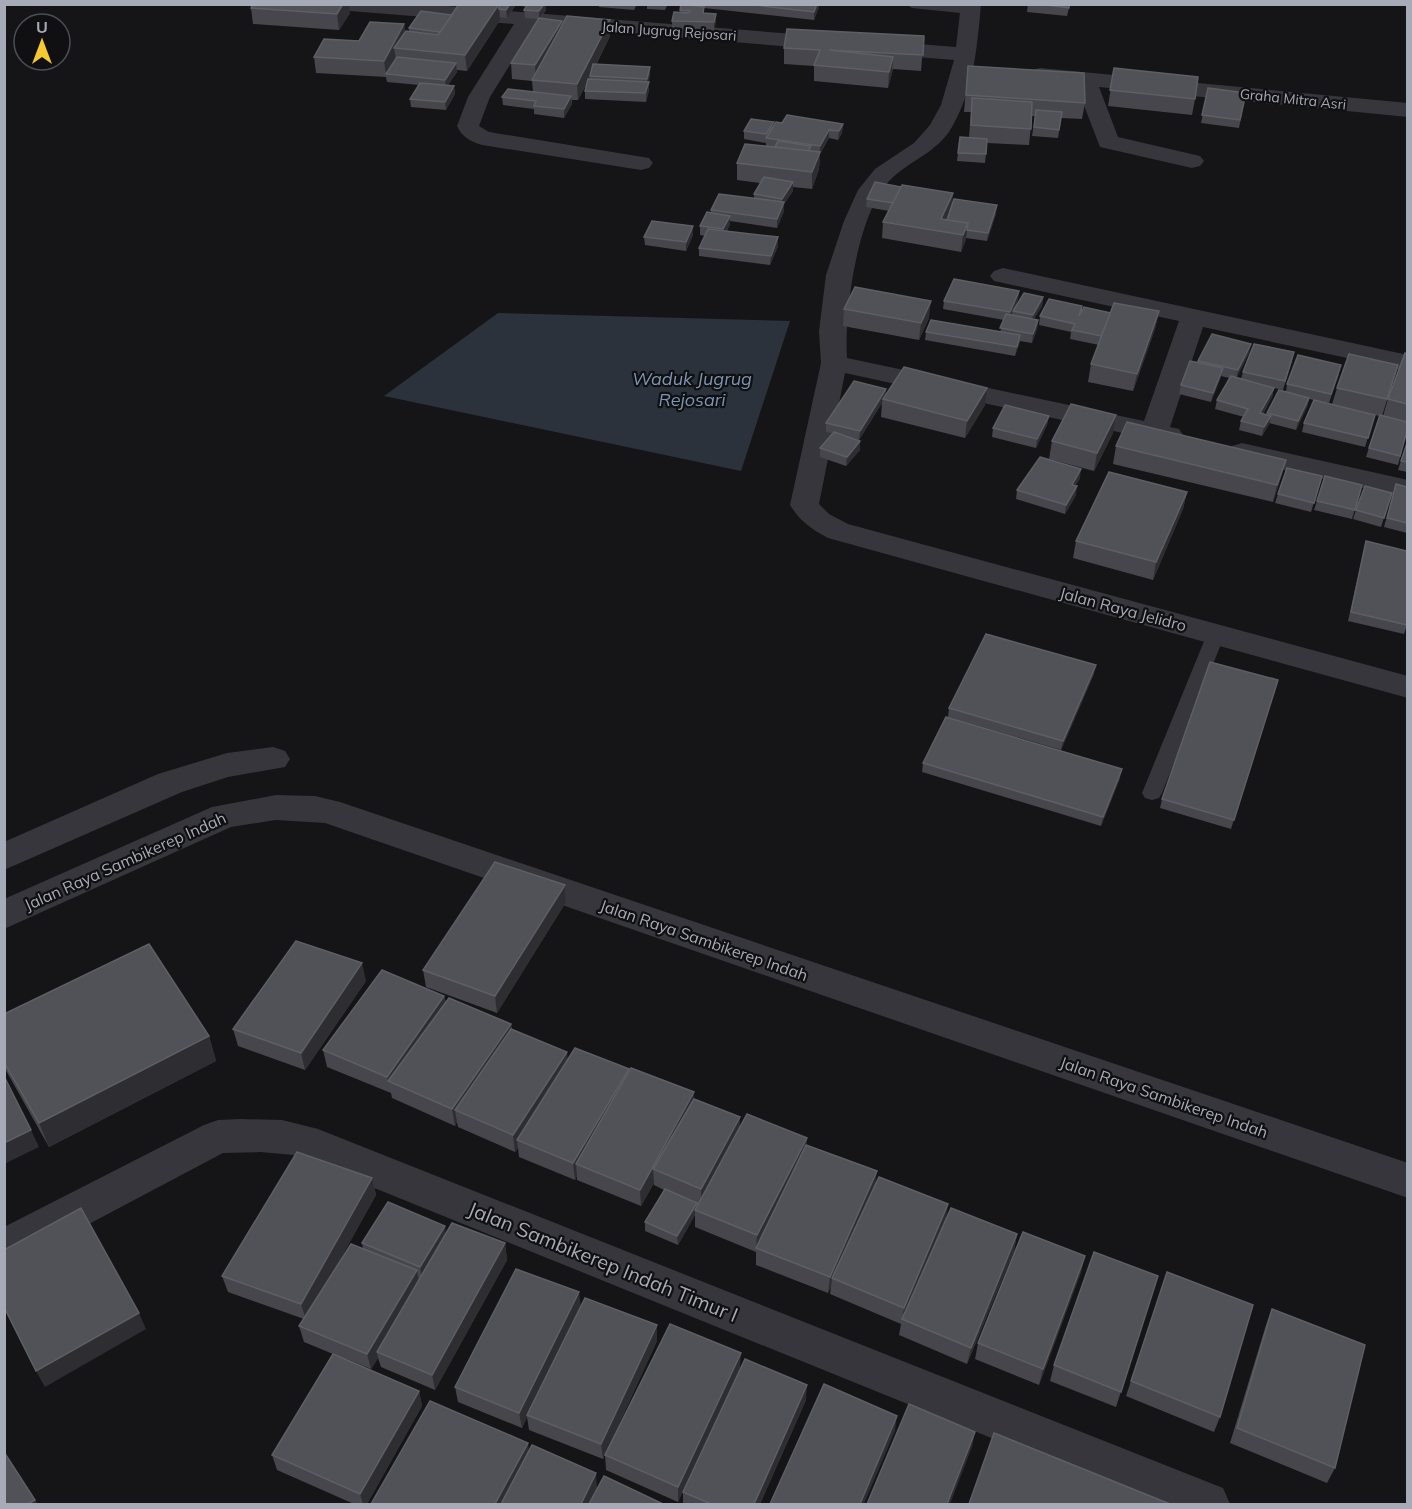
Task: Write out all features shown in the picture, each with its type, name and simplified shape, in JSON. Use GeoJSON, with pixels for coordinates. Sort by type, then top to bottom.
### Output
{"type":"FeatureCollection","features":[{"type":"Feature","properties":{"kind":"street","name":"Jalan Jugrug Rejosari"},"geometry":{"type":"LineString","coordinates":[[337,4],[527,20],[971,64]]}},
{"type":"Feature","properties":{"kind":"street"},"geometry":{"type":"LineString","coordinates":[[971,7],[971,64],[940,128],[922,148],[883,174],[862,203],[839,275],[832,331],[834,363],[1188,439]]}},
{"type":"Feature","properties":{"kind":"street"},"geometry":{"type":"LineString","coordinates":[[527,20],[479,97],[468,126],[470,130],[482,138],[641,163]]}},
{"type":"Feature","properties":{"kind":"street","name":"Graha Mitra Asri"},"geometry":{"type":"LineString","coordinates":[[1017,73],[1407,110]]}},
{"type":"Feature","properties":{"kind":"street"},"geometry":{"type":"LineString","coordinates":[[1085,79],[1108,142],[1192,161]]}},
{"type":"Feature","properties":{"kind":"street"},"geometry":{"type":"LineString","coordinates":[[1003,276],[1407,363]]}},
{"type":"Feature","properties":{"kind":"street"},"geometry":{"type":"LineString","coordinates":[[1154,432],[1193,317]]}},
{"type":"Feature","properties":{"kind":"street","name":"Jalan Raya Jelidro"},"geometry":{"type":"LineString","coordinates":[[834,363],[804,505],[815,518],[838,531],[1407,687]]}},
{"type":"Feature","properties":{"kind":"street"},"geometry":{"type":"LineString","coordinates":[[1223,447],[1407,489]]}},
{"type":"Feature","properties":{"kind":"street"},"geometry":{"type":"LineString","coordinates":[[4,857],[170,783],[227,765],[273,759]]}},
{"type":"Feature","properties":{"kind":"street","name":"Jalan Raya Sambikerep Indah"},"geometry":{"type":"LineString","coordinates":[[4,915],[224,816],[262,808],[302,806],[320,809],[1407,1181]]}},
{"type":"Feature","properties":{"kind":"street","name":"Jalan Sambikerep Indah Timur I"},"geometry":{"type":"LineString","coordinates":[[4,1248],[218,1137],[249,1134],[279,1135],[304,1141],[1207,1504]]}},
{"type":"Feature","properties":{"kind":"lane"},"geometry":{"type":"LineString","coordinates":[[912,4],[971,7]]}},
{"type":"Feature","properties":{"kind":"lane"},"geometry":{"type":"LineString","coordinates":[[1152,793],[1216,634]]}},
{"type":"Feature","properties":{"kind":"water","name":"Waduk Jugrug Rejosari"},"geometry":{"type":"Polygon","coordinates":[[[498,313],[790,321],[741,471],[384,396],[498,313]]]}},
{"type":"Feature","properties":{"kind":"building"},"geometry":{"type":"Polygon","coordinates":[[[253,4],[343,4],[337,14],[251,8],[253,4]]]}},
{"type":"Feature","properties":{"kind":"building"},"geometry":{"type":"Polygon","coordinates":[[[459,4],[499,4],[465,55],[394,48],[406,31],[438,35],[459,4]]]}},
{"type":"Feature","properties":{"kind":"building"},"geometry":{"type":"Polygon","coordinates":[[[499,4],[510,4],[506,10],[499,9],[499,4]]]}},
{"type":"Feature","properties":{"kind":"building"},"geometry":{"type":"Polygon","coordinates":[[[528,4],[544,4],[539,11],[524,10],[528,4]]]}},
{"type":"Feature","properties":{"kind":"building"},"geometry":{"type":"Polygon","coordinates":[[[681,4],[704,7],[703,13],[716,14],[714,22],[672,21],[674,12],[689,13],[690,11],[680,10],[681,4]]]}},
{"type":"Feature","properties":{"kind":"building"},"geometry":{"type":"Polygon","coordinates":[[[746,4],[817,4],[814,12],[746,4]]]}},
{"type":"Feature","properties":{"kind":"building"},"geometry":{"type":"Polygon","coordinates":[[[1038,4],[1069,4],[1069,8],[1038,4]]]}},
{"type":"Feature","properties":{"kind":"building"},"geometry":{"type":"Polygon","coordinates":[[[421,11],[452,15],[440,32],[409,28],[421,11]]]}},
{"type":"Feature","properties":{"kind":"building"},"geometry":{"type":"Polygon","coordinates":[[[567,16],[610,20],[577,84],[532,80],[567,16]]]}},
{"type":"Feature","properties":{"kind":"building"},"geometry":{"type":"Polygon","coordinates":[[[539,18],[562,21],[535,65],[511,63],[539,18]]]}},
{"type":"Feature","properties":{"kind":"building"},"geometry":{"type":"Polygon","coordinates":[[[370,22],[404,24],[384,61],[314,57],[324,39],[359,41],[370,22]]]}},
{"type":"Feature","properties":{"kind":"building"},"geometry":{"type":"Polygon","coordinates":[[[787,29],[924,36],[923,55],[829,50],[893,57],[889,72],[814,65],[820,50],[784,48],[787,29]]]}},
{"type":"Feature","properties":{"kind":"building"},"geometry":{"type":"Polygon","coordinates":[[[397,57],[456,63],[445,80],[386,74],[397,57]]]}},
{"type":"Feature","properties":{"kind":"building"},"geometry":{"type":"Polygon","coordinates":[[[593,64],[650,67],[647,79],[590,76],[593,64]]]}},
{"type":"Feature","properties":{"kind":"building"},"geometry":{"type":"Polygon","coordinates":[[[968,66],[1084,73],[1085,103],[966,95],[968,66]]]}},
{"type":"Feature","properties":{"kind":"building"},"geometry":{"type":"Polygon","coordinates":[[[1114,68],[1198,77],[1195,99],[1110,90],[1114,68]]]}},
{"type":"Feature","properties":{"kind":"building"},"geometry":{"type":"Polygon","coordinates":[[[588,79],[649,82],[645,93],[585,91],[588,79]]]}},
{"type":"Feature","properties":{"kind":"building"},"geometry":{"type":"Polygon","coordinates":[[[420,83],[454,86],[445,102],[410,99],[420,83]]]}},
{"type":"Feature","properties":{"kind":"building"},"geometry":{"type":"Polygon","coordinates":[[[1208,88],[1246,93],[1240,120],[1202,115],[1208,88]]]}},
{"type":"Feature","properties":{"kind":"building"},"geometry":{"type":"Polygon","coordinates":[[[508,89],[571,96],[564,109],[534,106],[536,101],[502,97],[508,89]]]}},
{"type":"Feature","properties":{"kind":"building"},"geometry":{"type":"Polygon","coordinates":[[[972,98],[1032,102],[1031,129],[971,125],[972,98]]]}},
{"type":"Feature","properties":{"kind":"building"},"geometry":{"type":"Polygon","coordinates":[[[1036,110],[1062,112],[1059,130],[1034,127],[1036,110]]]}},
{"type":"Feature","properties":{"kind":"building"},"geometry":{"type":"Polygon","coordinates":[[[787,115],[843,124],[839,131],[829,130],[820,146],[766,138],[776,122],[782,123],[787,115]]]}},
{"type":"Feature","properties":{"kind":"building"},"geometry":{"type":"Polygon","coordinates":[[[751,119],[774,122],[766,134],[744,131],[751,119]]]}},
{"type":"Feature","properties":{"kind":"building"},"geometry":{"type":"Polygon","coordinates":[[[960,137],[987,139],[986,154],[958,153],[960,137]]]}},
{"type":"Feature","properties":{"kind":"building"},"geometry":{"type":"Polygon","coordinates":[[[778,141],[811,146],[808,151],[775,147],[778,141]]]}},
{"type":"Feature","properties":{"kind":"building"},"geometry":{"type":"Polygon","coordinates":[[[745,144],[820,152],[812,172],[737,163],[745,144]]]}},
{"type":"Feature","properties":{"kind":"building"},"geometry":{"type":"Polygon","coordinates":[[[764,177],[793,182],[782,199],[754,194],[764,177]]]}},
{"type":"Feature","properties":{"kind":"building"},"geometry":{"type":"Polygon","coordinates":[[[875,182],[901,187],[893,203],[867,199],[875,182]]]}},
{"type":"Feature","properties":{"kind":"building"},"geometry":{"type":"Polygon","coordinates":[[[902,185],[953,193],[941,219],[968,223],[963,235],[883,222],[902,185]]]}},
{"type":"Feature","properties":{"kind":"building"},"geometry":{"type":"Polygon","coordinates":[[[719,194],[784,202],[777,219],[711,210],[719,194]]]}},
{"type":"Feature","properties":{"kind":"building"},"geometry":{"type":"Polygon","coordinates":[[[954,199],[997,205],[988,233],[967,230],[968,223],[947,220],[954,199]]]}},
{"type":"Feature","properties":{"kind":"building"},"geometry":{"type":"Polygon","coordinates":[[[707,212],[730,216],[723,229],[700,226],[707,212]]]}},
{"type":"Feature","properties":{"kind":"building"},"geometry":{"type":"Polygon","coordinates":[[[652,221],[693,226],[686,242],[644,237],[652,221]]]}},
{"type":"Feature","properties":{"kind":"building"},"geometry":{"type":"Polygon","coordinates":[[[708,229],[778,237],[771,256],[699,248],[708,229]]]}},
{"type":"Feature","properties":{"kind":"building"},"geometry":{"type":"Polygon","coordinates":[[[954,279],[1019,291],[1010,312],[944,301],[954,279]]]}},
{"type":"Feature","properties":{"kind":"building"},"geometry":{"type":"Polygon","coordinates":[[[855,287],[931,301],[921,323],[844,309],[855,287]]]}},
{"type":"Feature","properties":{"kind":"building"},"geometry":{"type":"Polygon","coordinates":[[[1024,293],[1043,297],[1033,315],[1013,311],[1024,293]]]}},
{"type":"Feature","properties":{"kind":"building"},"geometry":{"type":"Polygon","coordinates":[[[1049,299],[1082,306],[1079,316],[1084,307],[1111,313],[1101,336],[1072,330],[1075,324],[1040,316],[1049,299]]]}},
{"type":"Feature","properties":{"kind":"building"},"geometry":{"type":"Polygon","coordinates":[[[1114,303],[1159,311],[1137,374],[1091,364],[1114,303]]]}},
{"type":"Feature","properties":{"kind":"building"},"geometry":{"type":"Polygon","coordinates":[[[1006,314],[1038,320],[1033,334],[1000,328],[1006,314]]]}},
{"type":"Feature","properties":{"kind":"building"},"geometry":{"type":"Polygon","coordinates":[[[931,320],[1020,335],[1017,347],[926,332],[931,320]]]}},
{"type":"Feature","properties":{"kind":"building"},"geometry":{"type":"Polygon","coordinates":[[[1212,334],[1251,344],[1238,370],[1198,361],[1212,334]]]}},
{"type":"Feature","properties":{"kind":"building"},"geometry":{"type":"Polygon","coordinates":[[[1254,344],[1294,352],[1285,381],[1243,372],[1254,344]]]}},
{"type":"Feature","properties":{"kind":"building"},"geometry":{"type":"Polygon","coordinates":[[[1405,353],[1407,354],[1407,404],[1388,399],[1405,353]]]}},
{"type":"Feature","properties":{"kind":"building"},"geometry":{"type":"Polygon","coordinates":[[[1349,354],[1398,365],[1387,399],[1337,388],[1349,354]]]}},
{"type":"Feature","properties":{"kind":"building"},"geometry":{"type":"Polygon","coordinates":[[[1298,355],[1341,365],[1331,394],[1287,384],[1298,355]]]}},
{"type":"Feature","properties":{"kind":"building"},"geometry":{"type":"Polygon","coordinates":[[[1190,361],[1223,368],[1213,393],[1181,385],[1190,361]]]}},
{"type":"Feature","properties":{"kind":"building"},"geometry":{"type":"Polygon","coordinates":[[[904,367],[987,388],[967,421],[883,399],[904,367]]]}},
{"type":"Feature","properties":{"kind":"building"},"geometry":{"type":"Polygon","coordinates":[[[1231,376],[1274,388],[1260,413],[1271,416],[1264,427],[1241,421],[1248,409],[1217,400],[1231,376]]]}},
{"type":"Feature","properties":{"kind":"building"},"geometry":{"type":"Polygon","coordinates":[[[854,381],[886,389],[860,431],[826,423],[854,381]]]}},
{"type":"Feature","properties":{"kind":"building"},"geometry":{"type":"Polygon","coordinates":[[[1279,390],[1309,398],[1298,421],[1267,413],[1279,390]]]}},
{"type":"Feature","properties":{"kind":"building"},"geometry":{"type":"Polygon","coordinates":[[[1314,400],[1375,415],[1368,438],[1304,423],[1314,400]]]}},
{"type":"Feature","properties":{"kind":"building"},"geometry":{"type":"Polygon","coordinates":[[[1071,404],[1116,415],[1097,453],[1052,441],[1071,404]]]}},
{"type":"Feature","properties":{"kind":"building"},"geometry":{"type":"Polygon","coordinates":[[[1005,405],[1049,416],[1037,439],[993,428],[1005,405]]]}},
{"type":"Feature","properties":{"kind":"building"},"geometry":{"type":"Polygon","coordinates":[[[1380,415],[1407,422],[1407,431],[1400,456],[1369,448],[1380,415]]]}},
{"type":"Feature","properties":{"kind":"building"},"geometry":{"type":"Polygon","coordinates":[[[1127,422],[1286,460],[1277,485],[1116,446],[1127,422]]]}},
{"type":"Feature","properties":{"kind":"building"},"geometry":{"type":"Polygon","coordinates":[[[834,432],[860,441],[847,457],[820,448],[834,432]]]}},
{"type":"Feature","properties":{"kind":"building"},"geometry":{"type":"Polygon","coordinates":[[[1407,443],[1407,462],[1401,461],[1407,443]]]}},
{"type":"Feature","properties":{"kind":"building"},"geometry":{"type":"Polygon","coordinates":[[[1040,457],[1081,469],[1072,485],[1077,486],[1066,505],[1017,490],[1040,457]]]}},
{"type":"Feature","properties":{"kind":"building"},"geometry":{"type":"Polygon","coordinates":[[[1287,468],[1322,476],[1314,503],[1278,494],[1287,468]]]}},
{"type":"Feature","properties":{"kind":"building"},"geometry":{"type":"Polygon","coordinates":[[[1109,472],[1187,492],[1156,562],[1076,541],[1109,472]]]}},
{"type":"Feature","properties":{"kind":"building"},"geometry":{"type":"Polygon","coordinates":[[[1325,476],[1362,485],[1355,510],[1317,501],[1325,476]]]}},
{"type":"Feature","properties":{"kind":"building"},"geometry":{"type":"Polygon","coordinates":[[[1396,484],[1407,487],[1407,523],[1387,518],[1396,484]]]}},
{"type":"Feature","properties":{"kind":"building"},"geometry":{"type":"Polygon","coordinates":[[[1365,486],[1392,493],[1384,518],[1356,510],[1365,486]]]}},
{"type":"Feature","properties":{"kind":"building"},"geometry":{"type":"Polygon","coordinates":[[[1366,541],[1407,551],[1407,625],[1351,612],[1366,541]]]}},
{"type":"Feature","properties":{"kind":"building"},"geometry":{"type":"Polygon","coordinates":[[[986,634],[1096,665],[1063,741],[949,708],[986,634]]]}},
{"type":"Feature","properties":{"kind":"building"},"geometry":{"type":"Polygon","coordinates":[[[1210,662],[1278,680],[1234,820],[1162,799],[1210,662]]]}},
{"type":"Feature","properties":{"kind":"building"},"geometry":{"type":"Polygon","coordinates":[[[946,717],[1122,769],[1103,817],[923,763],[946,717]]]}},
{"type":"Feature","properties":{"kind":"building"},"geometry":{"type":"Polygon","coordinates":[[[495,862],[565,885],[495,996],[423,970],[495,862]]]}},
{"type":"Feature","properties":{"kind":"building"},"geometry":{"type":"Polygon","coordinates":[[[296,941],[362,963],[301,1053],[233,1029],[296,941]]]}},
{"type":"Feature","properties":{"kind":"building"},"geometry":{"type":"Polygon","coordinates":[[[149,944],[209,1036],[39,1123],[4,1062],[4,1014],[149,944]]]}},
{"type":"Feature","properties":{"kind":"building"},"geometry":{"type":"Polygon","coordinates":[[[382,970],[444,996],[387,1077],[323,1050],[382,970]]]}},
{"type":"Feature","properties":{"kind":"building"},"geometry":{"type":"Polygon","coordinates":[[[449,998],[511,1024],[452,1109],[388,1081],[449,998]]]}},
{"type":"Feature","properties":{"kind":"building"},"geometry":{"type":"Polygon","coordinates":[[[511,1029],[567,1052],[513,1135],[455,1110],[511,1029]]]}},
{"type":"Feature","properties":{"kind":"building"},"geometry":{"type":"Polygon","coordinates":[[[575,1048],[629,1069],[573,1163],[517,1140],[575,1048]]]}},
{"type":"Feature","properties":{"kind":"building"},"geometry":{"type":"Polygon","coordinates":[[[631,1068],[694,1092],[640,1190],[576,1164],[631,1068]]]}},
{"type":"Feature","properties":{"kind":"building"},"geometry":{"type":"Polygon","coordinates":[[[4,1076],[31,1130],[4,1143],[4,1076]]]}},
{"type":"Feature","properties":{"kind":"building"},"geometry":{"type":"Polygon","coordinates":[[[694,1099],[740,1117],[701,1189],[653,1169],[694,1099]]]}},
{"type":"Feature","properties":{"kind":"building"},"geometry":{"type":"Polygon","coordinates":[[[747,1114],[807,1138],[757,1235],[695,1210],[747,1114]]]}},
{"type":"Feature","properties":{"kind":"building"},"geometry":{"type":"Polygon","coordinates":[[[806,1145],[877,1171],[830,1277],[756,1248],[806,1145]]]}},
{"type":"Feature","properties":{"kind":"building"},"geometry":{"type":"Polygon","coordinates":[[[297,1152],[372,1178],[301,1304],[222,1276],[297,1152]]]}},
{"type":"Feature","properties":{"kind":"building"},"geometry":{"type":"Polygon","coordinates":[[[879,1177],[948,1204],[904,1308],[832,1278],[879,1177]]]}},
{"type":"Feature","properties":{"kind":"building"},"geometry":{"type":"Polygon","coordinates":[[[665,1189],[697,1203],[677,1236],[645,1222],[665,1189]]]}},
{"type":"Feature","properties":{"kind":"building"},"geometry":{"type":"Polygon","coordinates":[[[388,1202],[445,1226],[420,1267],[362,1243],[388,1202]]]}},
{"type":"Feature","properties":{"kind":"building"},"geometry":{"type":"Polygon","coordinates":[[[81,1208],[139,1313],[36,1371],[4,1307],[4,1250],[81,1208]]]}},
{"type":"Feature","properties":{"kind":"building"},"geometry":{"type":"Polygon","coordinates":[[[951,1208],[1017,1234],[971,1348],[902,1319],[951,1208]]]}},
{"type":"Feature","properties":{"kind":"building"},"geometry":{"type":"Polygon","coordinates":[[[452,1223],[505,1243],[432,1375],[377,1352],[452,1223]]]}},
{"type":"Feature","properties":{"kind":"building"},"geometry":{"type":"Polygon","coordinates":[[[1023,1232],[1085,1256],[1043,1369],[978,1343],[1023,1232]]]}},
{"type":"Feature","properties":{"kind":"building"},"geometry":{"type":"Polygon","coordinates":[[[351,1244],[417,1270],[367,1354],[299,1326],[351,1244]]]}},
{"type":"Feature","properties":{"kind":"building"},"geometry":{"type":"Polygon","coordinates":[[[1094,1252],[1158,1276],[1121,1392],[1054,1365],[1094,1252]]]}},
{"type":"Feature","properties":{"kind":"building"},"geometry":{"type":"Polygon","coordinates":[[[516,1269],[579,1292],[519,1413],[455,1387],[516,1269]]]}},
{"type":"Feature","properties":{"kind":"building"},"geometry":{"type":"Polygon","coordinates":[[[1167,1272],[1253,1305],[1220,1417],[1131,1381],[1167,1272]]]}},
{"type":"Feature","properties":{"kind":"building"},"geometry":{"type":"Polygon","coordinates":[[[585,1298],[657,1325],[601,1444],[527,1415],[585,1298]]]}},
{"type":"Feature","properties":{"kind":"building"},"geometry":{"type":"Polygon","coordinates":[[[1272,1309],[1365,1345],[1335,1468],[1237,1428],[1272,1309]]]}},
{"type":"Feature","properties":{"kind":"building"},"geometry":{"type":"Polygon","coordinates":[[[670,1324],[741,1353],[678,1487],[605,1455],[670,1324]]]}},
{"type":"Feature","properties":{"kind":"building"},"geometry":{"type":"Polygon","coordinates":[[[333,1354],[419,1391],[360,1494],[272,1455],[333,1354]]]}},
{"type":"Feature","properties":{"kind":"building"},"geometry":{"type":"Polygon","coordinates":[[[745,1359],[807,1385],[754,1504],[711,1504],[683,1492],[745,1359]]]}},
{"type":"Feature","properties":{"kind":"building"},"geometry":{"type":"Polygon","coordinates":[[[824,1384],[897,1416],[860,1504],[770,1504],[824,1384]]]}},
{"type":"Feature","properties":{"kind":"building"},"geometry":{"type":"Polygon","coordinates":[[[430,1401],[528,1443],[495,1504],[371,1504],[430,1401]]]}},
{"type":"Feature","properties":{"kind":"building"},"geometry":{"type":"Polygon","coordinates":[[[909,1404],[975,1432],[947,1504],[867,1504],[909,1404]]]}},
{"type":"Feature","properties":{"kind":"building"},"geometry":{"type":"Polygon","coordinates":[[[994,1433],[1170,1504],[969,1504],[994,1433]]]}},
{"type":"Feature","properties":{"kind":"building"},"geometry":{"type":"Polygon","coordinates":[[[532,1445],[596,1473],[581,1504],[501,1504],[532,1445]]]}},
{"type":"Feature","properties":{"kind":"building"},"geometry":{"type":"Polygon","coordinates":[[[4,1452],[35,1500],[28,1504],[4,1504],[4,1452]]]}},
{"type":"Feature","properties":{"kind":"building"},"geometry":{"type":"Polygon","coordinates":[[[604,1476],[663,1504],[589,1504],[604,1476]]]}}]}
